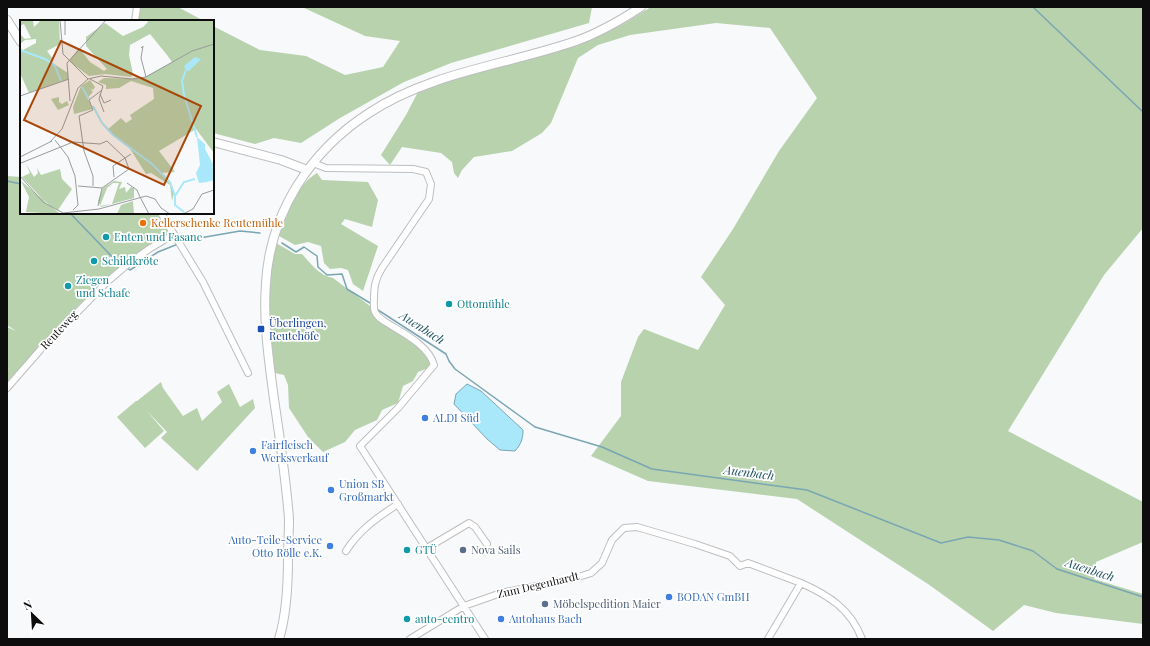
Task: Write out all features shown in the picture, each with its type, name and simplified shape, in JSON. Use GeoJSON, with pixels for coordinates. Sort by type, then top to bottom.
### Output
{"type":"FeatureCollection","features":[{"type":"Feature","properties":{"kind":"main road"},"geometry":{"type":"LineString","coordinates":[[279,639],[288,589],[289,521],[267,341],[266,284],[268,263],[280,220],[294,189],[307,170],[331,142],[357,121],[378,107],[402,95],[446,78],[577,40],[600,31],[641,7]]}},
{"type":"Feature","properties":{"kind":"main road"},"geometry":{"type":"LineString","coordinates":[[7,20],[20,40]]}},
{"type":"Feature","properties":{"kind":"main road"},"geometry":{"type":"LineString","coordinates":[[214,142],[281,160],[307,170]]}},
{"type":"Feature","properties":{"kind":"street"},"geometry":{"type":"LineString","coordinates":[[135,20],[137,7]]}},
{"type":"Feature","properties":{"kind":"street"},"geometry":{"type":"LineString","coordinates":[[313,163],[326,168],[413,170],[426,172],[431,184],[429,199],[375,279],[374,310],[382,320],[424,348],[434,365],[398,408],[360,446],[486,639]]}},
{"type":"Feature","properties":{"kind":"street"},"geometry":{"type":"LineString","coordinates":[[162,214],[203,282],[248,373]]}},
{"type":"Feature","properties":{"kind":"street","name":"Reuteweg"},"geometry":{"type":"LineString","coordinates":[[7,388],[80,309],[118,272],[149,249],[175,237]]}},
{"type":"Feature","properties":{"kind":"street"},"geometry":{"type":"LineString","coordinates":[[346,551],[351,542],[371,522],[398,504]]}},
{"type":"Feature","properties":{"kind":"street"},"geometry":{"type":"LineString","coordinates":[[427,548],[469,523],[475,527],[487,544]]}},
{"type":"Feature","properties":{"kind":"street","name":"Zum Degenhardt"},"geometry":{"type":"LineString","coordinates":[[410,639],[464,606],[501,592],[575,578],[591,573],[602,563],[612,540],[624,528],[637,527],[681,539],[730,556],[740,566],[748,563],[801,583]]}},
{"type":"Feature","properties":{"kind":"street"},"geometry":{"type":"LineString","coordinates":[[768,639],[801,583],[820,592],[837,604],[851,619],[862,639]]}},
{"type":"Feature","properties":{"kind":"green space"},"geometry":{"type":"Polygon","coordinates":[[[140,7],[178,7],[202,20],[138,20],[140,7]]]}},
{"type":"Feature","properties":{"kind":"green space"},"geometry":{"type":"Polygon","coordinates":[[[302,7],[592,7],[589,23],[451,63],[404,82],[340,118],[301,143],[274,138],[255,144],[214,133],[214,27],[260,50],[306,56],[345,75],[383,67],[400,41],[365,36],[302,7]]]}},
{"type":"Feature","properties":{"kind":"green space"},"geometry":{"type":"Polygon","coordinates":[[[651,7],[1143,7],[1143,228],[1104,275],[1008,431],[1143,502],[1143,542],[1096,562],[1094,579],[1143,594],[1143,624],[1056,613],[1024,605],[993,631],[928,584],[797,499],[648,481],[591,456],[621,416],[621,382],[638,337],[644,329],[698,350],[725,305],[701,277],[733,229],[779,151],[817,98],[770,28],[716,23],[630,35],[598,45],[578,58],[551,123],[542,133],[512,151],[474,157],[462,170],[458,178],[454,173],[452,162],[441,153],[402,147],[390,165],[381,155],[406,115],[419,90],[596,37],[623,24],[651,7]]]}},
{"type":"Feature","properties":{"kind":"green space"},"geometry":{"type":"Polygon","coordinates":[[[317,173],[322,180],[368,182],[378,200],[372,227],[345,219],[341,224],[378,246],[363,291],[353,284],[348,270],[341,268],[330,269],[324,263],[321,246],[308,242],[295,245],[279,236],[298,192],[310,178],[317,173]]]}},
{"type":"Feature","properties":{"kind":"green space"},"geometry":{"type":"Polygon","coordinates":[[[7,176],[20,177],[20,214],[159,214],[169,233],[105,280],[77,307],[42,345],[37,347],[37,350],[7,384],[7,327],[16,331],[7,325],[7,176]]]}},
{"type":"Feature","properties":{"kind":"green space"},"geometry":{"type":"Polygon","coordinates":[[[276,243],[295,254],[302,254],[320,272],[333,278],[370,306],[374,316],[403,334],[422,349],[431,364],[428,368],[418,372],[413,381],[403,386],[398,403],[382,410],[377,420],[355,430],[345,442],[323,452],[308,437],[289,408],[288,385],[284,375],[275,373],[270,324],[270,275],[276,243]]]}},
{"type":"Feature","properties":{"kind":"green space"},"geometry":{"type":"Polygon","coordinates":[[[161,382],[163,388],[183,416],[197,408],[202,421],[222,402],[217,392],[229,384],[240,407],[253,399],[255,408],[197,471],[161,438],[167,432],[146,410],[164,431],[145,448],[117,417],[161,382]]]}},
{"type":"Feature","properties":{"kind":"water"},"geometry":{"type":"Polygon","coordinates":[[[467,384],[481,391],[523,430],[523,436],[515,451],[500,450],[487,439],[454,404],[456,394],[467,384]]]}},
{"type":"Feature","properties":{"kind":"waterway"},"geometry":{"type":"LineString","coordinates":[[1033,7],[1143,112]]}},
{"type":"Feature","properties":{"kind":"waterway","name":"Auenbach"},"geometry":{"type":"LineString","coordinates":[[7,181],[20,184]]}},
{"type":"Feature","properties":{"kind":"waterway","name":"Auenbach"},"geometry":{"type":"LineString","coordinates":[[71,214],[119,264],[124,266]]}},
{"type":"Feature","properties":{"kind":"waterway","name":"Auenbach"},"geometry":{"type":"LineString","coordinates":[[182,242],[240,231],[260,233]]}},
{"type":"Feature","properties":{"kind":"waterway","name":"Auenbach"},"geometry":{"type":"LineString","coordinates":[[282,243],[296,252],[304,247],[317,256],[318,267],[327,275],[342,274],[347,289],[370,303]]}},
{"type":"Feature","properties":{"kind":"waterway","name":"Auenbach"},"geometry":{"type":"LineString","coordinates":[[127,268],[130,270],[158,252],[178,244]]}},
{"type":"Feature","properties":{"kind":"waterway","name":"Auenbach"},"geometry":{"type":"LineString","coordinates":[[378,310],[446,354],[455,369],[535,427],[602,447],[652,469],[807,490],[941,543],[968,537],[999,540],[1033,551],[1057,569],[1143,597]]}},
{"type":"Feature","properties":{"kind":"place","name":"Kellerschenke Reutemühle"},"geometry":{"type":"Point","coordinates":[143,223]}},
{"type":"Feature","properties":{"kind":"place","name":"Enten und Fasane"},"geometry":{"type":"Point","coordinates":[106,237]}},
{"type":"Feature","properties":{"kind":"place","name":"Schildkröte"},"geometry":{"type":"Point","coordinates":[94,261]}},
{"type":"Feature","properties":{"kind":"place","name":"Ziegen und Schafe"},"geometry":{"type":"Point","coordinates":[68,286]}},
{"type":"Feature","properties":{"kind":"place","name":"Ottomühle"},"geometry":{"type":"Point","coordinates":[449,304]}},
{"type":"Feature","properties":{"kind":"place","name":"Überlingen, Reutehöfe"},"geometry":{"type":"Point","coordinates":[261,329]}},
{"type":"Feature","properties":{"kind":"place","name":"ALDI Süd"},"geometry":{"type":"Point","coordinates":[425,418]}},
{"type":"Feature","properties":{"kind":"place","name":"Fairfleisch Werksverkauf"},"geometry":{"type":"Point","coordinates":[253,451]}},
{"type":"Feature","properties":{"kind":"place","name":"Union SB Großmarkt"},"geometry":{"type":"Point","coordinates":[331,490]}},
{"type":"Feature","properties":{"kind":"place","name":"Auto-Teile-Service Otto Rölle e.K."},"geometry":{"type":"Point","coordinates":[330,546]}},
{"type":"Feature","properties":{"kind":"place","name":"GTÜ"},"geometry":{"type":"Point","coordinates":[407,550]}},
{"type":"Feature","properties":{"kind":"place","name":"Nova Sails"},"geometry":{"type":"Point","coordinates":[463,550]}},
{"type":"Feature","properties":{"kind":"place","name":"BODAN GmBH"},"geometry":{"type":"Point","coordinates":[669,597]}},
{"type":"Feature","properties":{"kind":"place","name":"Möbelspedition Maier"},"geometry":{"type":"Point","coordinates":[545,604]}},
{"type":"Feature","properties":{"kind":"place","name":"auto-centro"},"geometry":{"type":"Point","coordinates":[407,619]}},
{"type":"Feature","properties":{"kind":"place","name":"Autohaus Bach"},"geometry":{"type":"Point","coordinates":[501,619]}}]}
